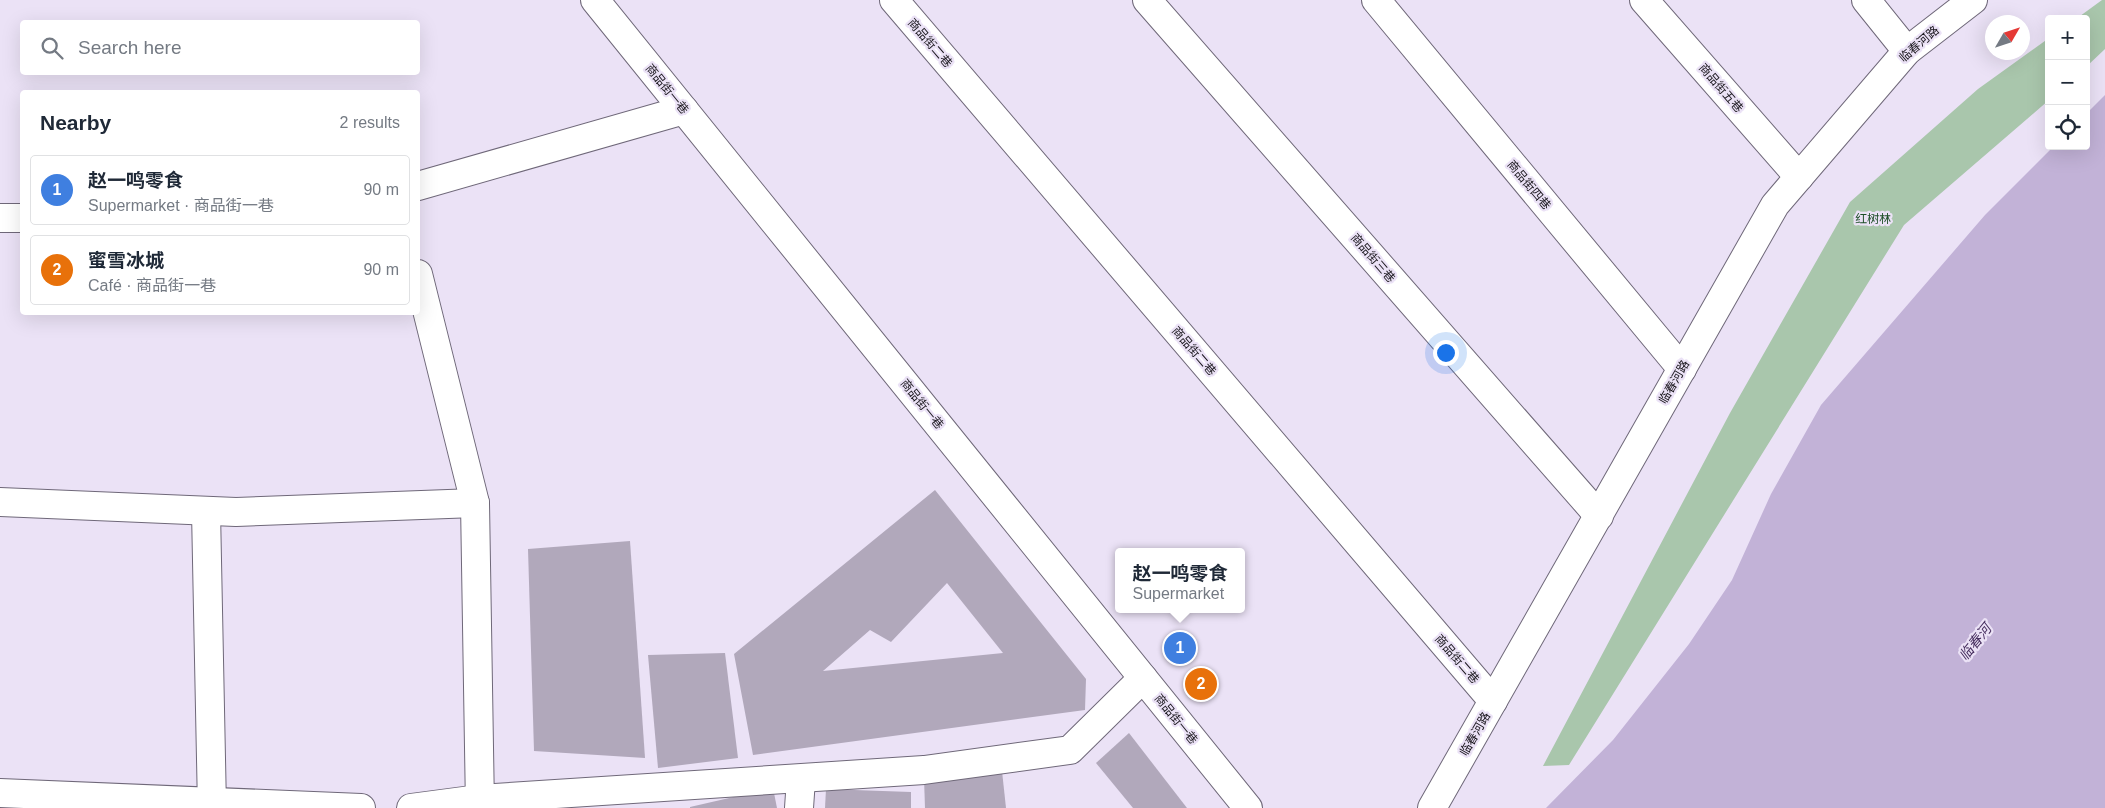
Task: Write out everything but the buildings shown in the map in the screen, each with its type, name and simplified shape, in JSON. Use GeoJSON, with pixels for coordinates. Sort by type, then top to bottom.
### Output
{"type":"FeatureCollection","features":[{"type":"Feature","properties":{"kind":"street","name":"商品街一巷"},"geometry":{"type":"LineString","coordinates":[[595,0],[1248,808]]}},
{"type":"Feature","properties":{"kind":"street","name":"商品街二巷"},"geometry":{"type":"LineString","coordinates":[[894,0],[1493,702]]}},
{"type":"Feature","properties":{"kind":"street","name":"商品街三巷"},"geometry":{"type":"LineString","coordinates":[[1147,0],[1599,516]]}},
{"type":"Feature","properties":{"kind":"street","name":"商品街四巷"},"geometry":{"type":"LineString","coordinates":[[1376,0],[1682,369]]}},
{"type":"Feature","properties":{"kind":"street","name":"商品街五巷"},"geometry":{"type":"LineString","coordinates":[[1644,0],[1799,176]]}},
{"type":"Feature","properties":{"kind":"street"},"geometry":{"type":"LineString","coordinates":[[1866,0],[1908,51]]}},
{"type":"Feature","properties":{"kind":"street","name":"临春河路"},"geometry":{"type":"LineString","coordinates":[[1432,808],[1775,205],[1908,51],[1973,0]]}},
{"type":"Feature","properties":{"kind":"street"},"geometry":{"type":"LineString","coordinates":[[420,185],[684,110]]}},
{"type":"Feature","properties":{"kind":"street"},"geometry":{"type":"LineString","coordinates":[[0,218],[20,218]]}},
{"type":"Feature","properties":{"kind":"street"},"geometry":{"type":"LineString","coordinates":[[420,282],[475,503],[479,804]]}},
{"type":"Feature","properties":{"kind":"street"},"geometry":{"type":"LineString","coordinates":[[0,502],[236,512],[475,503]]}},
{"type":"Feature","properties":{"kind":"street"},"geometry":{"type":"LineString","coordinates":[[206,511],[212,805]]}},
{"type":"Feature","properties":{"kind":"street"},"geometry":{"type":"LineString","coordinates":[[411,808],[924,770],[1070,750],[1144,678]]}},
{"type":"Feature","properties":{"kind":"street"},"geometry":{"type":"LineString","coordinates":[[799,808],[801,779]]}},
{"type":"Feature","properties":{"kind":"street"},"geometry":{"type":"LineString","coordinates":[[0,793],[212,805],[361,808]]}},
{"type":"Feature","properties":{"kind":"green space"},"geometry":{"type":"Polygon","coordinates":[[[2102,0],[2105,0],[2105,49],[2090,63],[2090,15],[2081,15],[2102,0]]]}},
{"type":"Feature","properties":{"kind":"green space","name":"红树林"},"geometry":{"type":"Polygon","coordinates":[[[2045,41],[2045,103],[1904,225],[1569,765],[1543,766],[1730,413],[1850,202],[1978,89],[2018,60],[2030,60],[2030,52],[2045,41]]]}},
{"type":"Feature","properties":{"kind":"water","name":"临春河"},"geometry":{"type":"Polygon","coordinates":[[[2105,95],[2105,808],[1546,808],[1613,740],[1689,644],[1732,580],[1771,494],[1821,405],[1985,215],[2050,150],[2090,150],[2090,110],[2105,95]]]}},
{"type":"Feature","properties":{"kind":"place","name":"赵一鸣零食"},"geometry":{"type":"Point","coordinates":[1180,648]}},
{"type":"Feature","properties":{"kind":"place","name":"蜜雪冰城"},"geometry":{"type":"Point","coordinates":[1201,684]}}]}
